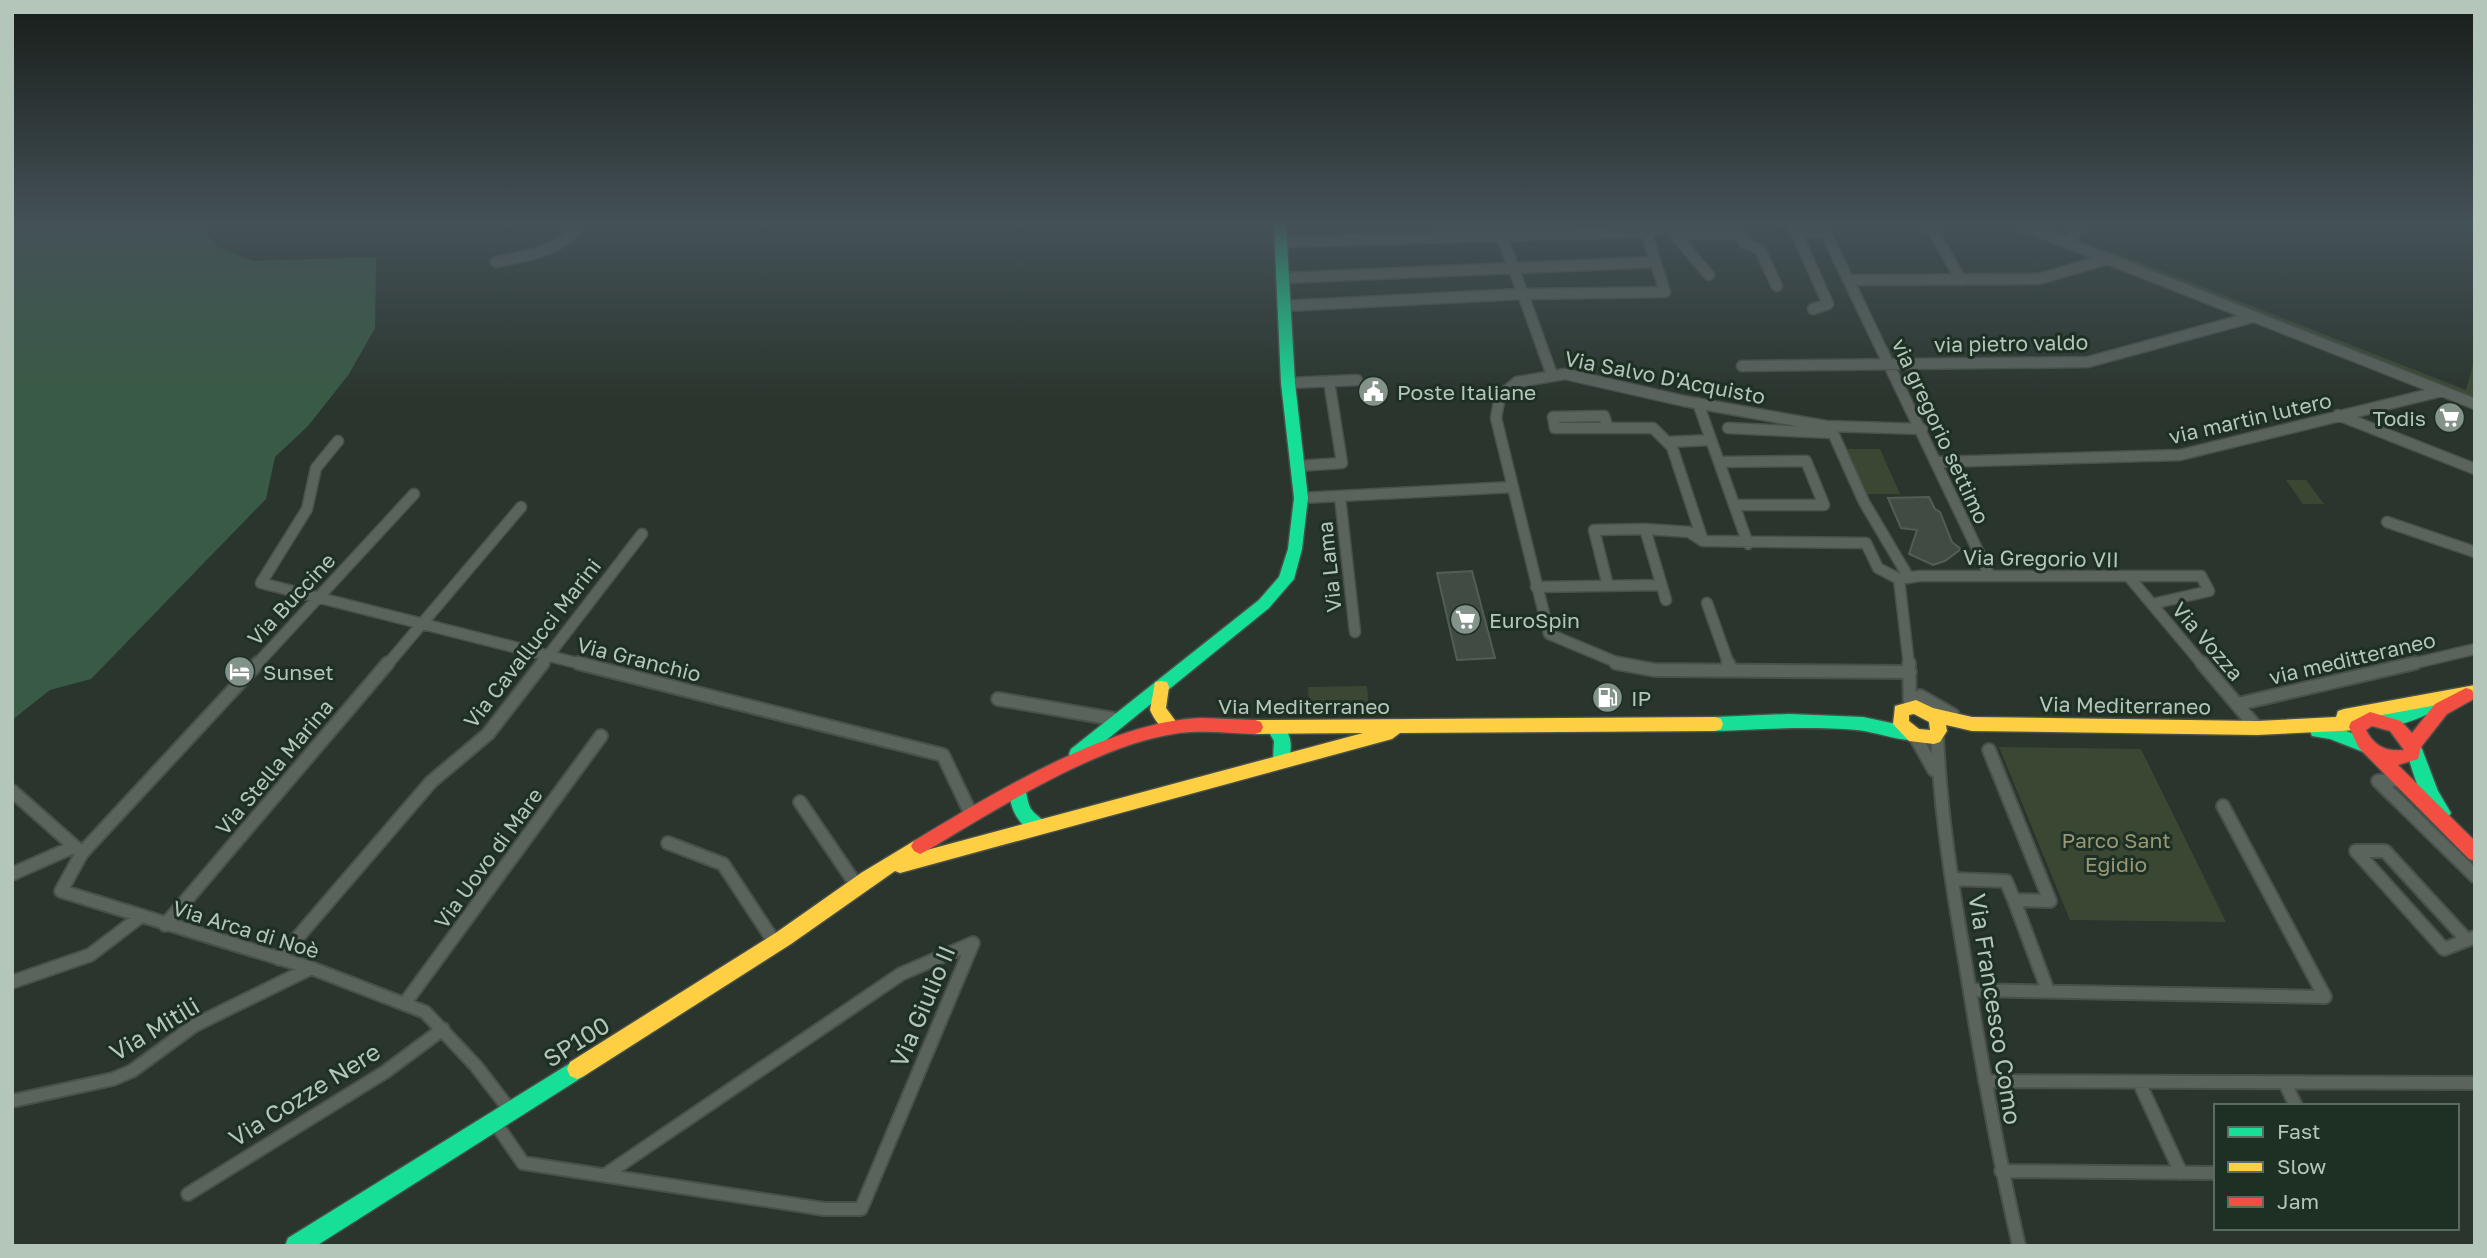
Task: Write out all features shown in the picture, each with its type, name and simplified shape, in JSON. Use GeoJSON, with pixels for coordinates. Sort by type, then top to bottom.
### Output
{"type":"FeatureCollection","features":[{"type":"Feature","properties":{"kind":"main road"},"geometry":{"type":"LineString","coordinates":[[1062,767],[1264,604],[1286,579],[1295,549],[1301,498],[1287,383],[1281,284]]}},
{"type":"Feature","properties":{"kind":"main road"},"geometry":{"type":"LineString","coordinates":[[1161,687],[1158,710],[1172,727]]}},
{"type":"Feature","properties":{"kind":"main road"},"geometry":{"type":"LineString","coordinates":[[2371,749],[2401,760],[2407,758],[2441,709],[2473,691]]}},
{"type":"Feature","properties":{"kind":"main road","name":"Via Mediterraneo"},"geometry":{"type":"LineString","coordinates":[[1931,713],[1972,724],[2257,728],[2360,723],[2403,717],[2473,691]]}},
{"type":"Feature","properties":{"kind":"main road","name":"Via Mediterraneo"},"geometry":{"type":"LineString","coordinates":[[2277,727],[2300,719],[2361,713],[2429,697],[2473,691]]}},
{"type":"Feature","properties":{"kind":"main road"},"geometry":{"type":"LineString","coordinates":[[1910,706],[1900,723],[1912,735]]}},
{"type":"Feature","properties":{"kind":"main road"},"geometry":{"type":"LineString","coordinates":[[1416,726],[1856,723],[1890,727],[1930,738],[1938,733],[1939,723],[1931,713],[1910,706],[1856,723]]}},
{"type":"Feature","properties":{"kind":"main road"},"geometry":{"type":"LineString","coordinates":[[2377,719],[2404,732],[2420,759],[2430,794],[2457,836]]}},
{"type":"Feature","properties":{"kind":"main road"},"geometry":{"type":"LineString","coordinates":[[2360,723],[2358,733],[2371,749],[2399,780],[2475,853]]}},
{"type":"Feature","properties":{"kind":"main road","name":"Via Mediterraneo"},"geometry":{"type":"LineString","coordinates":[[1938,733],[1972,724]]}},
{"type":"Feature","properties":{"kind":"main road","name":"Via Mediterraneo"},"geometry":{"type":"LineString","coordinates":[[878,872],[971,814],[1062,767],[1115,745],[1172,727],[1416,726]]}},
{"type":"Feature","properties":{"kind":"main road","name":"Via Mediterraneo"},"geometry":{"type":"LineString","coordinates":[[878,872],[1281,759],[1416,726]]}},
{"type":"Feature","properties":{"kind":"main road"},"geometry":{"type":"LineString","coordinates":[[1274,727],[1283,740],[1281,759]]}},
{"type":"Feature","properties":{"kind":"main road","name":"Via Mediterraneo"},"geometry":{"type":"LineString","coordinates":[[2277,727],[2331,732],[2371,749]]}},
{"type":"Feature","properties":{"kind":"main road"},"geometry":{"type":"LineString","coordinates":[[1018,790],[1019,808],[1028,820],[1040,827]]}},
{"type":"Feature","properties":{"kind":"main road"},"geometry":{"type":"LineString","coordinates":[[971,814],[973,831],[986,841]]}},
{"type":"Feature","properties":{"kind":"main road","name":"SP100"},"geometry":{"type":"LineString","coordinates":[[296,1246],[775,943],[878,872]]}},
{"type":"Feature","properties":{"kind":"street"},"geometry":{"type":"LineString","coordinates":[[1519,284],[1552,375]]}},
{"type":"Feature","properties":{"kind":"street"},"geometry":{"type":"LineString","coordinates":[[1283,306],[1522,294],[1665,292],[1663,284]]}},
{"type":"Feature","properties":{"kind":"street"},"geometry":{"type":"LineString","coordinates":[[1813,309],[1828,304],[1819,284]]}},
{"type":"Feature","properties":{"kind":"street","name":"via gregorio settimo"},"geometry":{"type":"LineString","coordinates":[[1851,284],[1990,576]]}},
{"type":"Feature","properties":{"kind":"street"},"geometry":{"type":"LineString","coordinates":[[2169,284],[2475,404]]}},
{"type":"Feature","properties":{"kind":"street","name":"via pietro valdo"},"geometry":{"type":"LineString","coordinates":[[1742,366],[1889,362],[2088,362],[2253,317]]}},
{"type":"Feature","properties":{"kind":"street","name":"Via Salvo D'Acquisto"},"geometry":{"type":"LineString","coordinates":[[1910,672],[1654,670],[1619,664],[1549,634],[1496,418],[1500,396],[1517,382],[1564,374],[1698,403],[1826,426],[1922,429]]}},
{"type":"Feature","properties":{"kind":"street"},"geometry":{"type":"LineString","coordinates":[[1287,383],[1357,380]]}},
{"type":"Feature","properties":{"kind":"street"},"geometry":{"type":"LineString","coordinates":[[1297,466],[1342,463],[1329,381]]}},
{"type":"Feature","properties":{"kind":"street","name":"via martin lutero"},"geometry":{"type":"LineString","coordinates":[[1937,461],[2180,455],[2442,391]]}},
{"type":"Feature","properties":{"kind":"street"},"geometry":{"type":"LineString","coordinates":[[1698,403],[1748,544]]}},
{"type":"Feature","properties":{"kind":"street"},"geometry":{"type":"LineString","coordinates":[[2338,415],[2475,469]]}},
{"type":"Feature","properties":{"kind":"street"},"geometry":{"type":"LineString","coordinates":[[1608,428],[1604,416],[1553,417],[1555,428],[1608,428],[1653,428],[1667,442],[1701,529],[1703,541]]}},
{"type":"Feature","properties":{"kind":"street"},"geometry":{"type":"LineString","coordinates":[[1728,428],[1833,433],[1864,502],[1904,579],[1910,706]]}},
{"type":"Feature","properties":{"kind":"street"},"geometry":{"type":"LineString","coordinates":[[1667,442],[1711,440]]}},
{"type":"Feature","properties":{"kind":"street","name":"Via Granchio"},"geometry":{"type":"LineString","coordinates":[[338,441],[316,468],[307,509],[261,583],[943,755],[971,814]]}},
{"type":"Feature","properties":{"kind":"street"},"geometry":{"type":"LineString","coordinates":[[1719,462],[1806,461],[1824,505],[1734,505]]}},
{"type":"Feature","properties":{"kind":"street"},"geometry":{"type":"LineString","coordinates":[[1301,498],[1514,487]]}},
{"type":"Feature","properties":{"kind":"street","name":"Via Buccine"},"geometry":{"type":"LineString","coordinates":[[78,850],[414,494]]}},
{"type":"Feature","properties":{"kind":"street","name":"Via Lama"},"geometry":{"type":"LineString","coordinates":[[1340,497],[1355,632]]}},
{"type":"Feature","properties":{"kind":"street","name":"Via Stella Marina"},"geometry":{"type":"LineString","coordinates":[[165,925],[521,507]]}},
{"type":"Feature","properties":{"kind":"street"},"geometry":{"type":"LineString","coordinates":[[2388,522],[2475,552]]}},
{"type":"Feature","properties":{"kind":"street"},"geometry":{"type":"LineString","coordinates":[[1645,529],[1666,600]]}},
{"type":"Feature","properties":{"kind":"street"},"geometry":{"type":"LineString","coordinates":[[1608,586],[1594,530],[1689,532],[1703,541],[1748,544],[1867,543],[1878,568],[1904,579]]}},
{"type":"Feature","properties":{"kind":"street","name":"Via Cavallucci Marini"},"geometry":{"type":"LineString","coordinates":[[279,959],[431,782],[488,734],[642,534]]}},
{"type":"Feature","properties":{"kind":"street","name":"Via Gregorio VII"},"geometry":{"type":"LineString","coordinates":[[1904,579],[1990,576],[2200,576],[2209,591],[2152,604]]}},
{"type":"Feature","properties":{"kind":"street","name":"Via Vozza"},"geometry":{"type":"LineString","coordinates":[[2130,578],[2257,728]]}},
{"type":"Feature","properties":{"kind":"street"},"geometry":{"type":"LineString","coordinates":[[1536,587],[1661,584]]}},
{"type":"Feature","properties":{"kind":"street"},"geometry":{"type":"LineString","coordinates":[[1707,603],[1731,670]]}},
{"type":"Feature","properties":{"kind":"street","name":"via meditteraneo"},"geometry":{"type":"LineString","coordinates":[[2238,704],[2475,649]]}},
{"type":"Feature","properties":{"kind":"street"},"geometry":{"type":"LineString","coordinates":[[999,699],[1120,720]]}},
{"type":"Feature","properties":{"kind":"street","name":"Via Mediterraneo"},"geometry":{"type":"LineString","coordinates":[[1910,706],[1972,724]]}},
{"type":"Feature","properties":{"kind":"street","name":"Via Francesco Como"},"geometry":{"type":"LineString","coordinates":[[1938,733],[1937,779],[1984,1082],[2019,1246]]}},
{"type":"Feature","properties":{"kind":"street","name":"Via Francesco Como"},"geometry":{"type":"LineString","coordinates":[[1912,735],[1937,779]]}},
{"type":"Feature","properties":{"kind":"street","name":"Via Uovo di Mare"},"geometry":{"type":"LineString","coordinates":[[405,1003],[601,736]]}},
{"type":"Feature","properties":{"kind":"street"},"geometry":{"type":"LineString","coordinates":[[1989,750],[2050,901],[2014,900]]}},
{"type":"Feature","properties":{"kind":"street"},"geometry":{"type":"LineString","coordinates":[[2399,780],[2378,781],[2475,876]]}},
{"type":"Feature","properties":{"kind":"street"},"geometry":{"type":"LineString","coordinates":[[12,791],[78,850],[12,874]]}},
{"type":"Feature","properties":{"kind":"street"},"geometry":{"type":"LineString","coordinates":[[800,802],[857,886]]}},
{"type":"Feature","properties":{"kind":"street"},"geometry":{"type":"LineString","coordinates":[[1970,990],[2325,997],[2223,806]]}},
{"type":"Feature","properties":{"kind":"street"},"geometry":{"type":"LineString","coordinates":[[668,843],[723,864],[775,943]]}},
{"type":"Feature","properties":{"kind":"street","name":"Via Arca di Noè"},"geometry":{"type":"LineString","coordinates":[[78,850],[61,891],[311,968],[425,1012],[510,1110]]}},
{"type":"Feature","properties":{"kind":"street"},"geometry":{"type":"LineString","coordinates":[[2356,851],[2385,851],[2471,939],[2444,949],[2356,851]]}},
{"type":"Feature","properties":{"kind":"street"},"geometry":{"type":"LineString","coordinates":[[1952,879],[2006,881],[2048,991]]}},
{"type":"Feature","properties":{"kind":"street"},"geometry":{"type":"LineString","coordinates":[[12,982],[89,955],[140,917]]}},
{"type":"Feature","properties":{"kind":"street","name":"Via Giulio II"},"geometry":{"type":"LineString","coordinates":[[494,1121],[523,1164],[824,1209],[861,1209],[973,943],[901,974],[605,1175]]}},
{"type":"Feature","properties":{"kind":"street","name":"Via Mitili"},"geometry":{"type":"LineString","coordinates":[[12,1101],[44,1091],[113,1079],[132,1071],[195,1025],[311,968]]}},
{"type":"Feature","properties":{"kind":"street","name":"Via Cozze Nere"},"geometry":{"type":"LineString","coordinates":[[187,1194],[385,1072],[443,1030]]}},
{"type":"Feature","properties":{"kind":"street"},"geometry":{"type":"LineString","coordinates":[[1984,1082],[2475,1083]]}},
{"type":"Feature","properties":{"kind":"street"},"geometry":{"type":"LineString","coordinates":[[2139,1082],[2181,1173]]}},
{"type":"Feature","properties":{"kind":"street"},"geometry":{"type":"LineString","coordinates":[[2285,1083],[2295,1104]]}},
{"type":"Feature","properties":{"kind":"street"},"geometry":{"type":"LineString","coordinates":[[2001,1171],[2214,1173]]}},
{"type":"Feature","properties":{"kind":"green space"},"geometry":{"type":"Polygon","coordinates":[[[2184,284],[2195,284],[2466,390],[2475,357],[2475,398],[2184,284]]]}},
{"type":"Feature","properties":{"kind":"green space"},"geometry":{"type":"Polygon","coordinates":[[[1844,449],[1880,449],[1900,494],[1864,494],[1844,449]]]}},
{"type":"Feature","properties":{"kind":"green space"},"geometry":{"type":"Polygon","coordinates":[[[2286,480],[2306,480],[2324,504],[2303,504],[2286,480]]]}},
{"type":"Feature","properties":{"kind":"green space"},"geometry":{"type":"Polygon","coordinates":[[[1367,686],[1369,710],[1309,711],[1308,687],[1367,686]]]}},
{"type":"Feature","properties":{"kind":"green space","name":"Parco Sant Egidio"},"geometry":{"type":"Polygon","coordinates":[[[1999,747],[2141,749],[2226,922],[2070,920],[1999,747]]]}},
{"type":"Feature","properties":{"kind":"shaded area"},"geometry":{"type":"Polygon","coordinates":[[[12,284],[376,284],[375,328],[349,374],[308,426],[275,457],[266,499],[91,679],[50,690],[12,720],[12,284]]]}},
{"type":"Feature","properties":{"kind":"building"},"geometry":{"type":"Polygon","coordinates":[[[1929,497],[1935,509],[1940,512],[1952,542],[1961,549],[1945,561],[1933,565],[1909,554],[1917,530],[1901,528],[1888,498],[1929,497]]]}},
{"type":"Feature","properties":{"kind":"building","name":"EuroSpin"},"geometry":{"type":"Polygon","coordinates":[[[1472,571],[1495,658],[1457,660],[1437,573],[1472,571]]]}},
{"type":"Feature","properties":{"kind":"traffic: fast"},"geometry":{"type":"LineString","coordinates":[[1077,754],[1264,604],[1286,579],[1295,549],[1301,498],[1288,383],[1283,284]]}},
{"type":"Feature","properties":{"kind":"traffic: fast"},"geometry":{"type":"LineString","coordinates":[[2383,719],[2403,717],[2432,705]]}},
{"type":"Feature","properties":{"kind":"traffic: fast"},"geometry":{"type":"LineString","coordinates":[[1715,724],[1839,721],[1863,723],[1910,734]]}},
{"type":"Feature","properties":{"kind":"traffic: fast"},"geometry":{"type":"LineString","coordinates":[[1274,727],[1283,740],[1281,759]]}},
{"type":"Feature","properties":{"kind":"traffic: fast"},"geometry":{"type":"LineString","coordinates":[[2318,731],[2331,732],[2366,746]]}},
{"type":"Feature","properties":{"kind":"traffic: fast"},"geometry":{"type":"LineString","coordinates":[[2414,749],[2430,794],[2442,813]]}},
{"type":"Feature","properties":{"kind":"traffic: fast"},"geometry":{"type":"LineString","coordinates":[[1018,790],[1022,812],[1040,827]]}},
{"type":"Feature","properties":{"kind":"traffic: fast"},"geometry":{"type":"LineString","coordinates":[[296,1246],[577,1069]]}},
{"type":"Feature","properties":{"kind":"traffic: slow"},"geometry":{"type":"LineString","coordinates":[[1161,687],[1158,710],[1172,727]]}},
{"type":"Feature","properties":{"kind":"traffic: slow"},"geometry":{"type":"LineString","coordinates":[[2344,716],[2475,691]]}},
{"type":"Feature","properties":{"kind":"traffic: slow"},"geometry":{"type":"LineString","coordinates":[[1916,707],[1936,718],[1939,731],[1934,737],[1915,736],[1901,724],[1901,711],[1916,707]]}},
{"type":"Feature","properties":{"kind":"traffic: slow"},"geometry":{"type":"LineString","coordinates":[[1933,715],[1972,724],[2257,728],[2360,723]]}},
{"type":"Feature","properties":{"kind":"traffic: slow"},"geometry":{"type":"LineString","coordinates":[[1255,727],[1715,724]]}},
{"type":"Feature","properties":{"kind":"traffic: slow"},"geometry":{"type":"LineString","coordinates":[[900,865],[1392,732]]}},
{"type":"Feature","properties":{"kind":"traffic: slow"},"geometry":{"type":"LineString","coordinates":[[577,1069],[784,938],[867,879],[920,846]]}},
{"type":"Feature","properties":{"kind":"traffic: jam"},"geometry":{"type":"LineString","coordinates":[[2413,745],[2441,709],[2466,695]]}},
{"type":"Feature","properties":{"kind":"traffic: jam"},"geometry":{"type":"LineString","coordinates":[[2370,719],[2395,726],[2413,745],[2412,754],[2386,757],[2371,749],[2360,736],[2357,727],[2370,719]]}},
{"type":"Feature","properties":{"kind":"traffic: jam"},"geometry":{"type":"LineString","coordinates":[[920,846],[1040,778],[1072,762],[1137,737],[1190,725],[1255,727]]}},
{"type":"Feature","properties":{"kind":"traffic: jam"},"geometry":{"type":"LineString","coordinates":[[2376,754],[2475,853]]}},
{"type":"Feature","properties":{"kind":"place","name":"Poste Italiane"},"geometry":{"type":"Point","coordinates":[1374,392]}},
{"type":"Feature","properties":{"kind":"place","name":"Todis"},"geometry":{"type":"Point","coordinates":[2449,418]}},
{"type":"Feature","properties":{"kind":"place","name":"EuroSpin"},"geometry":{"type":"Point","coordinates":[1466,620]}},
{"type":"Feature","properties":{"kind":"place","name":"Sunset"},"geometry":{"type":"Point","coordinates":[240,672]}},
{"type":"Feature","properties":{"kind":"place","name":"IP"},"geometry":{"type":"Point","coordinates":[1608,698]}}]}
